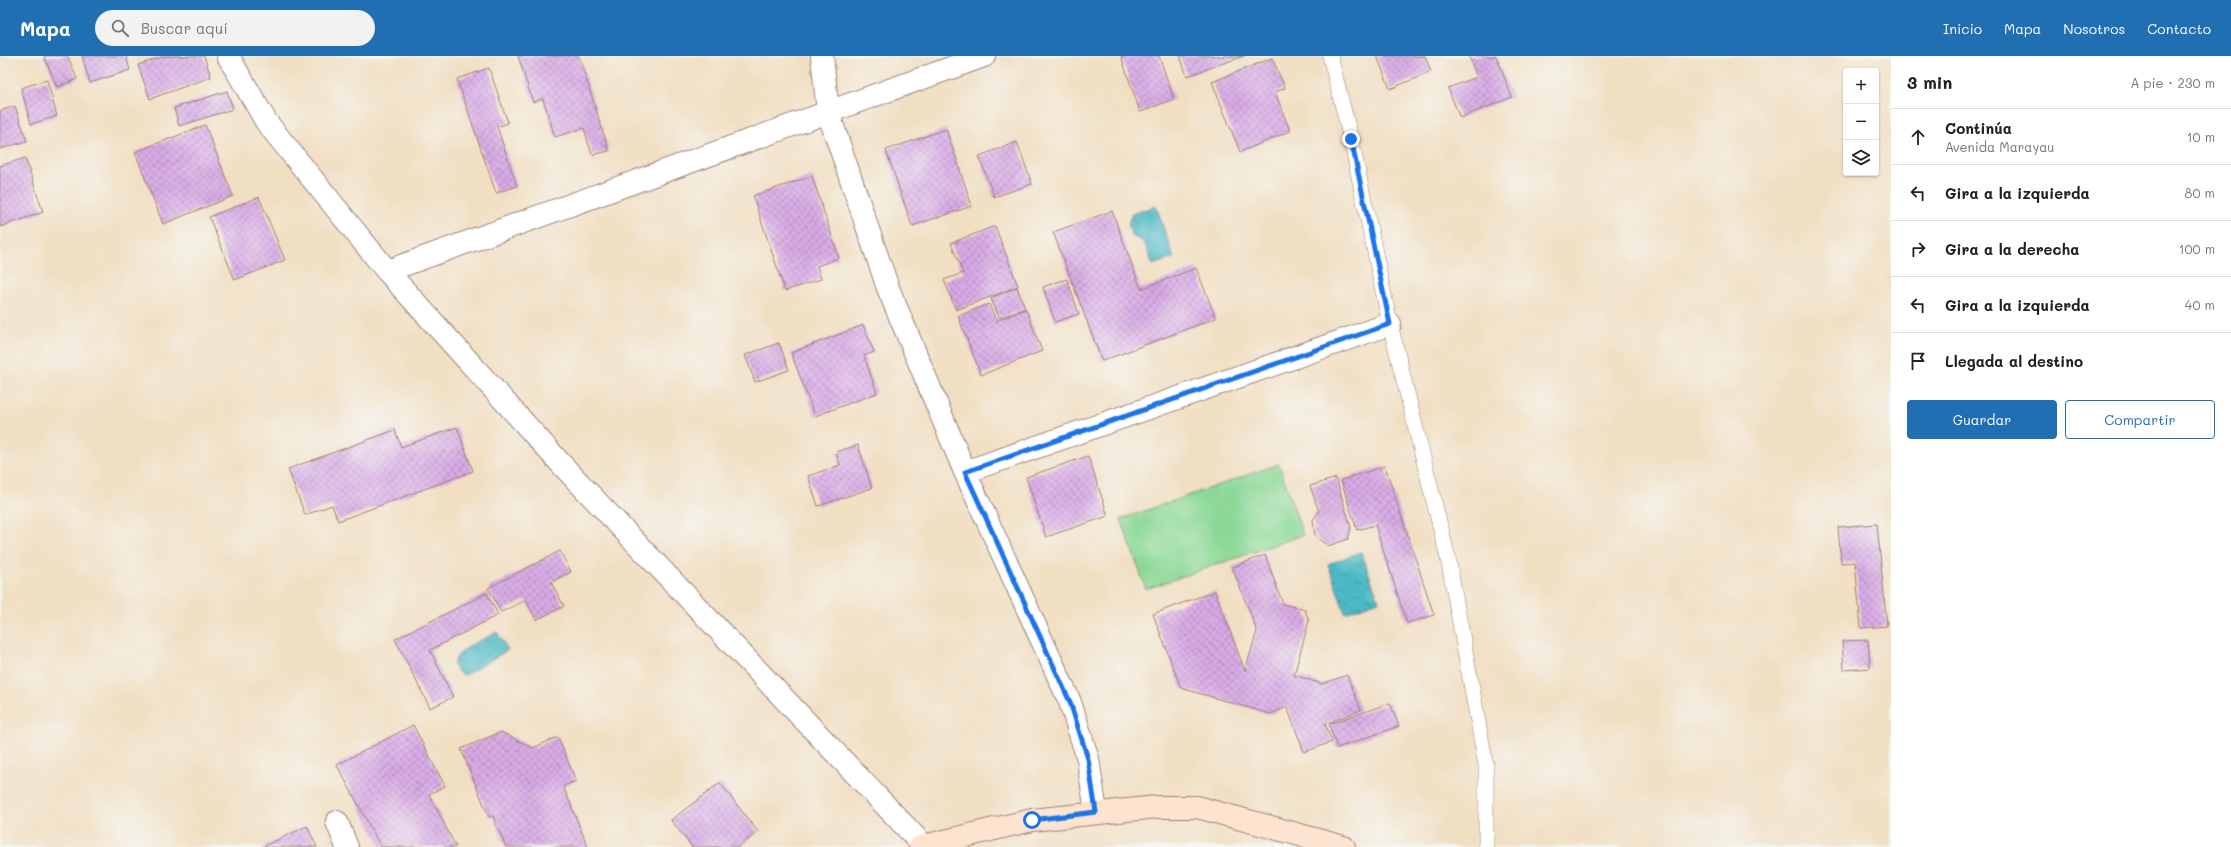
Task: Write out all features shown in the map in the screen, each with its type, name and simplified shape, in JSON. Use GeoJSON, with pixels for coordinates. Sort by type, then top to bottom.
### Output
{"type":"FeatureCollection","features":[{"type":"Feature","properties":{"kind":"street"},"geometry":{"type":"LineString","coordinates":[[228,56],[267,123],[388,271],[562,465],[921,846],[1032,820],[1096,812],[1157,807],[1197,807],[1344,847]]}},
{"type":"Feature","properties":{"kind":"street"},"geometry":{"type":"LineString","coordinates":[[822,56],[828,112],[888,288],[965,472],[1070,702],[1088,759],[1096,812]]}},
{"type":"Feature","properties":{"kind":"street"},"geometry":{"type":"LineString","coordinates":[[388,271],[984,56]]}},
{"type":"Feature","properties":{"kind":"street"},"geometry":{"type":"LineString","coordinates":[[965,472],[1390,324]]}},
{"type":"Feature","properties":{"kind":"street"},"geometry":{"type":"LineString","coordinates":[[337,822],[347,847]]}},
{"type":"Feature","properties":{"kind":"lane"},"geometry":{"type":"LineString","coordinates":[[1330,56],[1351,139],[1390,324],[1452,581],[1486,765],[1486,847]]}},
{"type":"Feature","properties":{"kind":"green space"},"geometry":{"type":"Polygon","coordinates":[[[1279,464],[1303,535],[1146,589],[1121,519],[1279,464]]]}},
{"type":"Feature","properties":{"kind":"water"},"geometry":{"type":"Polygon","coordinates":[[[1156,206],[1174,258],[1153,265],[1144,242],[1132,236],[1128,224],[1132,214],[1156,206]]]}},
{"type":"Feature","properties":{"kind":"water"},"geometry":{"type":"Polygon","coordinates":[[[1361,552],[1379,601],[1345,613],[1328,564],[1361,552]]]}},
{"type":"Feature","properties":{"kind":"water"},"geometry":{"type":"Polygon","coordinates":[[[497,632],[508,650],[465,675],[459,673],[453,665],[460,654],[471,645],[497,632]]]}},
{"type":"Feature","properties":{"kind":"building"},"geometry":{"type":"Polygon","coordinates":[[[44,56],[68,56],[77,79],[57,87],[44,56]]]}},
{"type":"Feature","properties":{"kind":"building"},"geometry":{"type":"Polygon","coordinates":[[[82,56],[126,56],[130,70],[90,83],[82,56]]]}},
{"type":"Feature","properties":{"kind":"building"},"geometry":{"type":"Polygon","coordinates":[[[165,56],[204,56],[211,77],[150,99],[138,65],[165,56]]]}},
{"type":"Feature","properties":{"kind":"building"},"geometry":{"type":"Polygon","coordinates":[[[518,56],[579,56],[609,151],[592,155],[584,128],[555,137],[543,99],[533,102],[518,56]]]}},
{"type":"Feature","properties":{"kind":"building"},"geometry":{"type":"Polygon","coordinates":[[[1121,56],[1159,56],[1174,99],[1140,112],[1121,56]]]}},
{"type":"Feature","properties":{"kind":"building"},"geometry":{"type":"Polygon","coordinates":[[[1180,56],[1244,56],[1187,76],[1180,56]]]}},
{"type":"Feature","properties":{"kind":"building"},"geometry":{"type":"Polygon","coordinates":[[[1377,56],[1425,56],[1431,72],[1390,89],[1377,56]]]}},
{"type":"Feature","properties":{"kind":"building"},"geometry":{"type":"Polygon","coordinates":[[[1469,56],[1496,56],[1512,97],[1460,118],[1448,88],[1477,77],[1469,56]]]}},
{"type":"Feature","properties":{"kind":"building"},"geometry":{"type":"Polygon","coordinates":[[[1272,58],[1285,88],[1275,92],[1290,131],[1240,152],[1212,82],[1272,58]]]}},
{"type":"Feature","properties":{"kind":"building"},"geometry":{"type":"Polygon","coordinates":[[[489,68],[508,123],[497,127],[517,186],[496,193],[457,79],[489,68]]]}},
{"type":"Feature","properties":{"kind":"building"},"geometry":{"type":"Polygon","coordinates":[[[47,80],[57,116],[31,124],[21,88],[47,80]]]}},
{"type":"Feature","properties":{"kind":"building"},"geometry":{"type":"Polygon","coordinates":[[[227,91],[233,109],[179,126],[174,108],[227,91]]]}},
{"type":"Feature","properties":{"kind":"building"},"geometry":{"type":"Polygon","coordinates":[[[15,106],[27,141],[0,149],[0,111],[15,106]]]}},
{"type":"Feature","properties":{"kind":"building"},"geometry":{"type":"Polygon","coordinates":[[[205,125],[233,196],[163,224],[135,152],[205,125]]]}},
{"type":"Feature","properties":{"kind":"building"},"geometry":{"type":"Polygon","coordinates":[[[946,129],[972,206],[912,226],[886,150],[946,129]]]}},
{"type":"Feature","properties":{"kind":"building"},"geometry":{"type":"Polygon","coordinates":[[[1017,142],[1032,184],[994,197],[979,156],[1017,142]]]}},
{"type":"Feature","properties":{"kind":"building"},"geometry":{"type":"Polygon","coordinates":[[[25,158],[43,212],[0,227],[0,166],[25,158]]]}},
{"type":"Feature","properties":{"kind":"building"},"geometry":{"type":"Polygon","coordinates":[[[812,176],[839,258],[817,266],[821,279],[785,291],[753,196],[812,176]]]}},
{"type":"Feature","properties":{"kind":"building"},"geometry":{"type":"Polygon","coordinates":[[[259,197],[285,260],[235,280],[209,217],[259,197]]]}},
{"type":"Feature","properties":{"kind":"building"},"geometry":{"type":"Polygon","coordinates":[[[1112,211],[1141,289],[1196,268],[1216,318],[1102,361],[1053,232],[1112,211]]]}},
{"type":"Feature","properties":{"kind":"building"},"geometry":{"type":"Polygon","coordinates":[[[995,226],[1018,286],[956,310],[944,280],[963,273],[951,243],[995,226]]]}},
{"type":"Feature","properties":{"kind":"building"},"geometry":{"type":"Polygon","coordinates":[[[1067,279],[1079,314],[1055,322],[1043,287],[1067,279]]]}},
{"type":"Feature","properties":{"kind":"building"},"geometry":{"type":"Polygon","coordinates":[[[1017,287],[1025,308],[999,318],[991,298],[1017,287]]]}},
{"type":"Feature","properties":{"kind":"building"},"geometry":{"type":"Polygon","coordinates":[[[989,304],[996,321],[1026,309],[1042,351],[981,375],[958,316],[989,304]]]}},
{"type":"Feature","properties":{"kind":"building"},"geometry":{"type":"Polygon","coordinates":[[[863,325],[874,352],[864,356],[877,393],[815,416],[791,353],[863,325]]]}},
{"type":"Feature","properties":{"kind":"building"},"geometry":{"type":"Polygon","coordinates":[[[779,343],[789,370],[755,382],[745,355],[779,343]]]}},
{"type":"Feature","properties":{"kind":"building"},"geometry":{"type":"Polygon","coordinates":[[[457,427],[473,471],[338,521],[332,505],[305,515],[288,469],[395,430],[401,447],[457,427]]]}},
{"type":"Feature","properties":{"kind":"building"},"geometry":{"type":"Polygon","coordinates":[[[858,445],[872,488],[818,506],[808,476],[840,465],[836,452],[858,445]]]}},
{"type":"Feature","properties":{"kind":"building"},"geometry":{"type":"Polygon","coordinates":[[[1088,456],[1108,516],[1046,537],[1026,477],[1088,456]]]}},
{"type":"Feature","properties":{"kind":"building"},"geometry":{"type":"Polygon","coordinates":[[[1385,466],[1434,615],[1407,623],[1375,525],[1357,530],[1341,480],[1385,466]]]}},
{"type":"Feature","properties":{"kind":"building"},"geometry":{"type":"Polygon","coordinates":[[[1336,478],[1351,528],[1348,539],[1328,546],[1315,536],[1313,520],[1319,511],[1310,486],[1336,478]]]}},
{"type":"Feature","properties":{"kind":"building"},"geometry":{"type":"Polygon","coordinates":[[[1877,524],[1887,626],[1861,628],[1855,562],[1841,563],[1838,527],[1877,524]]]}},
{"type":"Feature","properties":{"kind":"building"},"geometry":{"type":"Polygon","coordinates":[[[560,551],[571,572],[551,582],[564,606],[536,620],[526,600],[501,612],[488,588],[560,551]]]}},
{"type":"Feature","properties":{"kind":"building"},"geometry":{"type":"Polygon","coordinates":[[[1265,555],[1283,604],[1305,610],[1309,621],[1294,675],[1322,684],[1347,675],[1361,710],[1325,724],[1332,742],[1304,752],[1287,707],[1270,714],[1181,688],[1153,614],[1215,591],[1245,671],[1257,631],[1232,567],[1265,555]]]}},
{"type":"Feature","properties":{"kind":"building"},"geometry":{"type":"Polygon","coordinates":[[[487,593],[498,615],[430,650],[453,697],[430,708],[395,639],[487,593]]]}},
{"type":"Feature","properties":{"kind":"building"},"geometry":{"type":"Polygon","coordinates":[[[1868,640],[1870,668],[1844,670],[1842,641],[1868,640]]]}},
{"type":"Feature","properties":{"kind":"building"},"geometry":{"type":"Polygon","coordinates":[[[1390,703],[1399,726],[1337,748],[1329,724],[1390,703]]]}},
{"type":"Feature","properties":{"kind":"building"},"geometry":{"type":"Polygon","coordinates":[[[413,725],[445,786],[429,794],[456,847],[381,847],[337,765],[413,725]]]}},
{"type":"Feature","properties":{"kind":"building"},"geometry":{"type":"Polygon","coordinates":[[[501,732],[533,748],[558,737],[576,781],[563,786],[588,847],[506,847],[493,816],[489,817],[461,749],[501,732]]]}},
{"type":"Feature","properties":{"kind":"building"},"geometry":{"type":"Polygon","coordinates":[[[720,783],[758,832],[738,847],[692,847],[671,820],[720,783]]]}},
{"type":"Feature","properties":{"kind":"building"},"geometry":{"type":"Polygon","coordinates":[[[307,826],[317,847],[262,847],[307,826]]]}},
{"type":"Feature","properties":{"kind":"route"},"geometry":{"type":"LineString","coordinates":[[1032,820],[1096,812],[1088,759],[1070,702],[965,472],[1390,324],[1351,139]]}}]}
